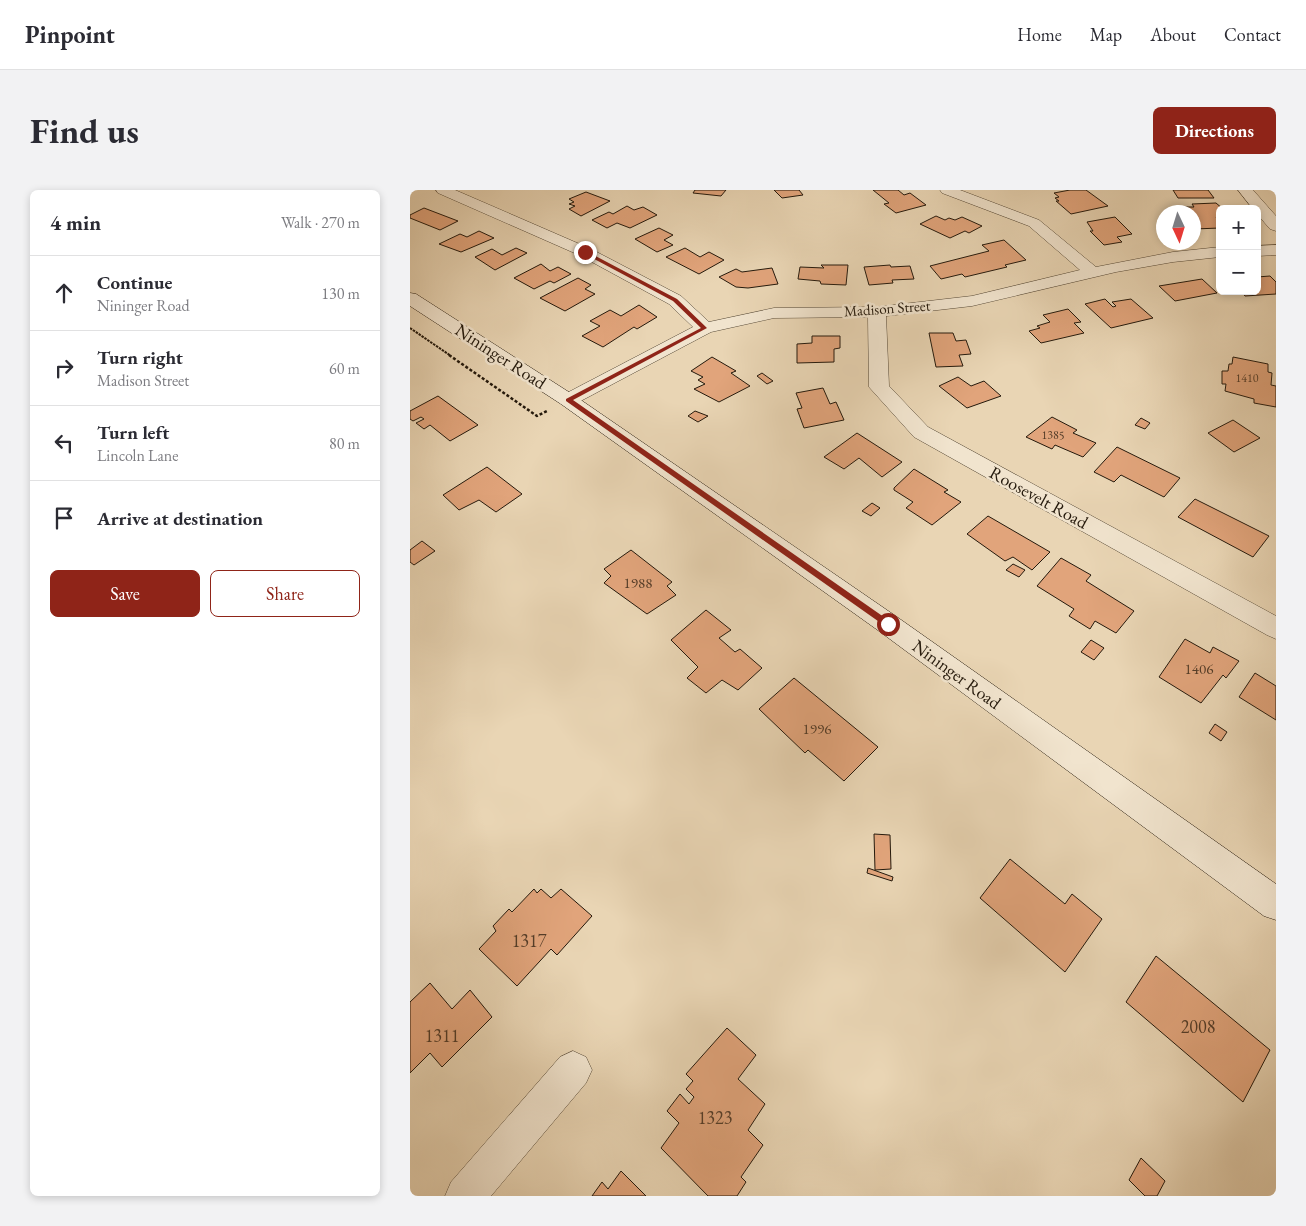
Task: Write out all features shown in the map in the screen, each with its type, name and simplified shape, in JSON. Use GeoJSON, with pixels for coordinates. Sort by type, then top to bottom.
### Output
{"type":"FeatureCollection","features":[{"type":"Feature","properties":{"kind":"street"},"geometry":{"type":"LineString","coordinates":[[443,190],[601,260],[675,300],[705,328]]}},
{"type":"Feature","properties":{"kind":"street"},"geometry":{"type":"LineString","coordinates":[[947,190],[1003,213],[1020,216],[1034,223],[1092,272]]}},
{"type":"Feature","properties":{"kind":"street"},"geometry":{"type":"LineString","coordinates":[[1245,190],[1276,226]]}},
{"type":"Feature","properties":{"kind":"street"},"geometry":{"type":"LineString","coordinates":[[1007,197],[1021,210],[1020,216]]}},
{"type":"Feature","properties":{"kind":"street"},"geometry":{"type":"LineString","coordinates":[[1261,250],[1276,250]]}},
{"type":"Feature","properties":{"kind":"street","name":"Madison Street"},"geometry":{"type":"LineString","coordinates":[[568,400],[705,328],[774,313],[877,312],[972,300],[1092,272],[1173,256],[1216,252]]}},
{"type":"Feature","properties":{"kind":"street","name":"Nininger Road"},"geometry":{"type":"LineString","coordinates":[[410,298],[568,400],[888,624],[1276,904]]}},
{"type":"Feature","properties":{"kind":"street","name":"Roosevelt Road"},"geometry":{"type":"LineString","coordinates":[[877,312],[879,387],[921,432],[1276,628]]}},
{"type":"Feature","properties":{"kind":"street"},"geometry":{"type":"LineString","coordinates":[[465,1196],[573,1070]]}},
{"type":"Feature","properties":{"kind":"path"},"geometry":{"type":"LineString","coordinates":[[410,328],[537,416],[568,400]]}},
{"type":"Feature","properties":{"kind":"building"},"geometry":{"type":"Polygon","coordinates":[[[695,190],[726,190],[721,196],[693,193],[695,190]]]}},
{"type":"Feature","properties":{"kind":"building"},"geometry":{"type":"Polygon","coordinates":[[[774,190],[799,190],[803,195],[782,198],[774,190]]]}},
{"type":"Feature","properties":{"kind":"building"},"geometry":{"type":"Polygon","coordinates":[[[873,190],[898,190],[904,195],[910,193],[926,205],[896,213],[884,204],[889,203],[873,190]]]}},
{"type":"Feature","properties":{"kind":"building"},"geometry":{"type":"Polygon","coordinates":[[[1086,190],[1108,206],[1071,214],[1056,201],[1059,201],[1055,198],[1059,197],[1054,193],[1086,190]]]}},
{"type":"Feature","properties":{"kind":"building"},"geometry":{"type":"Polygon","coordinates":[[[1173,190],[1208,190],[1214,198],[1178,198],[1173,190]]]}},
{"type":"Feature","properties":{"kind":"building"},"geometry":{"type":"Polygon","coordinates":[[[586,192],[610,201],[581,216],[569,209],[575,206],[569,204],[574,202],[569,199],[586,192]]]}},
{"type":"Feature","properties":{"kind":"building"},"geometry":{"type":"Polygon","coordinates":[[[1216,203],[1218,205],[1216,205],[1216,228],[1201,229],[1201,205],[1192,204],[1216,203]]]}},
{"type":"Feature","properties":{"kind":"building"},"geometry":{"type":"Polygon","coordinates":[[[627,206],[634,210],[643,207],[657,215],[630,228],[617,223],[607,228],[592,220],[609,212],[613,214],[627,206]]]}},
{"type":"Feature","properties":{"kind":"building"},"geometry":{"type":"Polygon","coordinates":[[[424,208],[458,221],[440,230],[410,218],[410,215],[424,208]]]}},
{"type":"Feature","properties":{"kind":"building"},"geometry":{"type":"Polygon","coordinates":[[[936,216],[945,220],[949,218],[955,220],[962,217],[982,226],[969,233],[965,231],[950,238],[920,224],[936,216]]]}},
{"type":"Feature","properties":{"kind":"building"},"geometry":{"type":"Polygon","coordinates":[[[1115,217],[1132,234],[1117,237],[1122,242],[1104,245],[1090,231],[1093,231],[1087,222],[1115,217]]]}},
{"type":"Feature","properties":{"kind":"building"},"geometry":{"type":"Polygon","coordinates":[[[659,228],[673,235],[664,240],[673,245],[657,252],[635,239],[659,228]]]}},
{"type":"Feature","properties":{"kind":"building"},"geometry":{"type":"Polygon","coordinates":[[[479,231],[494,238],[461,252],[439,244],[460,234],[467,237],[479,231]]]}},
{"type":"Feature","properties":{"kind":"building"},"geometry":{"type":"Polygon","coordinates":[[[1004,240],[1026,260],[1005,265],[1007,267],[965,277],[962,274],[941,279],[930,266],[989,251],[982,245],[1004,240]]]}},
{"type":"Feature","properties":{"kind":"building"},"geometry":{"type":"Polygon","coordinates":[[[516,248],[527,253],[495,270],[475,257],[492,249],[502,255],[516,248]]]}},
{"type":"Feature","properties":{"kind":"building"},"geometry":{"type":"Polygon","coordinates":[[[685,248],[700,257],[709,252],[724,260],[699,274],[666,257],[685,248]]]}},
{"type":"Feature","properties":{"kind":"building"},"geometry":{"type":"Polygon","coordinates":[[[541,264],[550,271],[558,267],[571,274],[554,283],[550,281],[534,289],[514,278],[541,264]]]}},
{"type":"Feature","properties":{"kind":"building"},"geometry":{"type":"Polygon","coordinates":[[[821,265],[848,265],[846,285],[821,284],[820,281],[798,279],[800,267],[824,268],[821,265]]]}},
{"type":"Feature","properties":{"kind":"building"},"geometry":{"type":"Polygon","coordinates":[[[890,265],[891,267],[910,266],[914,279],[892,280],[893,283],[869,285],[864,267],[890,265]]]}},
{"type":"Feature","properties":{"kind":"building"},"geometry":{"type":"Polygon","coordinates":[[[772,268],[778,284],[748,288],[736,287],[719,277],[736,269],[742,272],[772,268]]]}},
{"type":"Feature","properties":{"kind":"building"},"geometry":{"type":"Polygon","coordinates":[[[1270,276],[1276,282],[1276,294],[1261,295],[1261,277],[1270,276]]]}},
{"type":"Feature","properties":{"kind":"building"},"geometry":{"type":"Polygon","coordinates":[[[578,278],[591,285],[585,289],[595,294],[565,311],[540,298],[578,278]]]}},
{"type":"Feature","properties":{"kind":"building"},"geometry":{"type":"Polygon","coordinates":[[[1202,279],[1216,293],[1175,301],[1159,286],[1202,279]]]}},
{"type":"Feature","properties":{"kind":"building"},"geometry":{"type":"Polygon","coordinates":[[[1105,299],[1113,307],[1116,306],[1112,302],[1131,299],[1153,318],[1111,328],[1085,304],[1105,299]]]}},
{"type":"Feature","properties":{"kind":"building"},"geometry":{"type":"Polygon","coordinates":[[[639,305],[657,317],[637,329],[634,327],[603,347],[582,336],[600,326],[590,321],[610,310],[621,316],[639,305]]]}},
{"type":"Feature","properties":{"kind":"building"},"geometry":{"type":"Polygon","coordinates":[[[1068,309],[1081,322],[1074,323],[1084,333],[1041,343],[1029,331],[1040,328],[1037,326],[1050,322],[1043,315],[1068,309]]]}},
{"type":"Feature","properties":{"kind":"building"},"geometry":{"type":"Polygon","coordinates":[[[929,333],[953,333],[956,341],[966,340],[971,354],[959,355],[963,366],[936,367],[929,333]]]}},
{"type":"Feature","properties":{"kind":"building"},"geometry":{"type":"Polygon","coordinates":[[[812,336],[840,336],[840,348],[834,349],[834,362],[797,363],[797,344],[812,343],[812,336]]]}},
{"type":"Feature","properties":{"kind":"building"},"geometry":{"type":"Polygon","coordinates":[[[712,357],[736,371],[731,373],[750,386],[719,402],[694,389],[705,384],[698,380],[703,377],[691,371],[712,357]]]}},
{"type":"Feature","properties":{"kind":"building"},"geometry":{"type":"Polygon","coordinates":[[[1233,357],[1268,364],[1268,372],[1272,373],[1271,385],[1276,386],[1276,407],[1254,403],[1254,399],[1225,391],[1226,384],[1222,384],[1222,371],[1228,371],[1233,357]]]}},
{"type":"Feature","properties":{"kind":"building"},"geometry":{"type":"Polygon","coordinates":[[[762,373],[773,381],[767,384],[757,376],[762,373]]]}},
{"type":"Feature","properties":{"kind":"building"},"geometry":{"type":"Polygon","coordinates":[[[958,377],[971,386],[984,381],[1001,396],[967,408],[939,386],[958,377]]]}},
{"type":"Feature","properties":{"kind":"building"},"geometry":{"type":"Polygon","coordinates":[[[823,388],[830,404],[836,402],[844,420],[804,428],[797,409],[802,408],[796,393],[823,388]]]}},
{"type":"Feature","properties":{"kind":"building"},"geometry":{"type":"Polygon","coordinates":[[[438,396],[478,425],[450,441],[430,425],[424,429],[416,423],[424,419],[421,417],[413,421],[410,419],[410,411],[438,396]]]}},
{"type":"Feature","properties":{"kind":"building"},"geometry":{"type":"Polygon","coordinates":[[[695,411],[708,416],[698,422],[688,416],[695,411]]]}},
{"type":"Feature","properties":{"kind":"building"},"geometry":{"type":"Polygon","coordinates":[[[1052,417],[1077,430],[1073,433],[1096,443],[1083,457],[1055,445],[1052,449],[1026,437],[1052,417]]]}},
{"type":"Feature","properties":{"kind":"building"},"geometry":{"type":"Polygon","coordinates":[[[1141,418],[1150,423],[1145,429],[1135,425],[1141,418]]]}},
{"type":"Feature","properties":{"kind":"building"},"geometry":{"type":"Polygon","coordinates":[[[1233,420],[1260,438],[1234,452],[1208,433],[1233,420]]]}},
{"type":"Feature","properties":{"kind":"building"},"geometry":{"type":"Polygon","coordinates":[[[857,433],[902,462],[882,477],[859,458],[844,469],[824,457],[857,433]]]}},
{"type":"Feature","properties":{"kind":"building"},"geometry":{"type":"Polygon","coordinates":[[[1117,447],[1180,478],[1164,497],[1121,475],[1114,482],[1094,472],[1117,447]]]}},
{"type":"Feature","properties":{"kind":"building"},"geometry":{"type":"Polygon","coordinates":[[[487,467],[522,494],[496,512],[479,500],[459,510],[443,495],[487,467]]]}},
{"type":"Feature","properties":{"kind":"building"},"geometry":{"type":"Polygon","coordinates":[[[914,469],[948,490],[944,492],[961,502],[932,525],[906,508],[913,502],[894,490],[914,469]]]}},
{"type":"Feature","properties":{"kind":"building"},"geometry":{"type":"Polygon","coordinates":[[[1195,499],[1269,536],[1253,557],[1178,517],[1195,499]]]}},
{"type":"Feature","properties":{"kind":"building"},"geometry":{"type":"Polygon","coordinates":[[[872,503],[880,508],[871,516],[862,511],[872,503]]]}},
{"type":"Feature","properties":{"kind":"building"},"geometry":{"type":"Polygon","coordinates":[[[988,516],[1050,552],[1032,570],[1013,557],[1005,561],[967,534],[988,516]]]}},
{"type":"Feature","properties":{"kind":"building"},"geometry":{"type":"Polygon","coordinates":[[[422,541],[435,551],[414,565],[410,562],[410,550],[422,541]]]}},
{"type":"Feature","properties":{"kind":"building"},"geometry":{"type":"Polygon","coordinates":[[[631,550],[672,582],[667,586],[676,595],[647,614],[604,583],[611,576],[604,569],[631,550]]]}},
{"type":"Feature","properties":{"kind":"building"},"geometry":{"type":"Polygon","coordinates":[[[1061,558],[1091,575],[1086,581],[1134,611],[1116,633],[1095,621],[1090,629],[1069,616],[1074,609],[1037,586],[1061,558]]]}},
{"type":"Feature","properties":{"kind":"building"},"geometry":{"type":"Polygon","coordinates":[[[1013,564],[1025,570],[1019,577],[1006,570],[1013,564]]]}},
{"type":"Feature","properties":{"kind":"building"},"geometry":{"type":"Polygon","coordinates":[[[706,610],[731,630],[719,638],[735,652],[740,649],[762,668],[738,690],[722,680],[706,693],[687,678],[698,667],[671,640],[706,610]]]}},
{"type":"Feature","properties":{"kind":"building"},"geometry":{"type":"Polygon","coordinates":[[[1185,639],[1210,653],[1213,647],[1239,661],[1226,678],[1223,675],[1201,703],[1159,677],[1185,639]]]}},
{"type":"Feature","properties":{"kind":"building"},"geometry":{"type":"Polygon","coordinates":[[[1091,640],[1104,648],[1094,660],[1081,652],[1091,640]]]}},
{"type":"Feature","properties":{"kind":"building"},"geometry":{"type":"Polygon","coordinates":[[[1255,673],[1276,686],[1276,720],[1239,697],[1255,673]]]}},
{"type":"Feature","properties":{"kind":"building"},"geometry":{"type":"Polygon","coordinates":[[[794,678],[878,747],[844,781],[808,750],[805,753],[759,709],[794,678]]]}},
{"type":"Feature","properties":{"kind":"building"},"geometry":{"type":"Polygon","coordinates":[[[1215,724],[1227,732],[1221,741],[1209,733],[1215,724]]]}},
{"type":"Feature","properties":{"kind":"building"},"geometry":{"type":"Polygon","coordinates":[[[874,834],[890,835],[891,869],[875,870],[874,834]]]}},
{"type":"Feature","properties":{"kind":"building"},"geometry":{"type":"Polygon","coordinates":[[[1010,859],[1065,904],[1072,894],[1102,919],[1065,972],[980,898],[1010,859]]]}},
{"type":"Feature","properties":{"kind":"building"},"geometry":{"type":"Polygon","coordinates":[[[868,868],[893,877],[892,881],[867,873],[868,868]]]}},
{"type":"Feature","properties":{"kind":"building"},"geometry":{"type":"Polygon","coordinates":[[[534,889],[537,893],[541,889],[551,898],[561,889],[592,916],[557,955],[551,949],[517,986],[479,949],[496,931],[493,926],[509,909],[512,912],[534,889]]]}},
{"type":"Feature","properties":{"kind":"building"},"geometry":{"type":"Polygon","coordinates":[[[1156,956],[1270,1050],[1243,1102],[1126,1002],[1156,956]]]}},
{"type":"Feature","properties":{"kind":"building"},"geometry":{"type":"Polygon","coordinates":[[[430,983],[452,1009],[470,990],[492,1017],[442,1067],[430,1053],[410,1073],[410,1002],[430,983]]]}},
{"type":"Feature","properties":{"kind":"building"},"geometry":{"type":"Polygon","coordinates":[[[727,1028],[756,1055],[738,1079],[765,1104],[748,1130],[763,1145],[741,1177],[746,1182],[737,1196],[708,1196],[661,1148],[679,1123],[667,1111],[680,1094],[689,1104],[694,1097],[686,1089],[693,1081],[686,1074],[727,1028]]]}},
{"type":"Feature","properties":{"kind":"building"},"geometry":{"type":"Polygon","coordinates":[[[1141,1158],[1165,1181],[1157,1196],[1145,1196],[1129,1180],[1141,1158]]]}},
{"type":"Feature","properties":{"kind":"building"},"geometry":{"type":"Polygon","coordinates":[[[621,1171],[646,1196],[592,1196],[602,1182],[608,1189],[621,1171]]]}},
{"type":"Feature","properties":{"kind":"route"},"geometry":{"type":"LineString","coordinates":[[585,252],[675,300],[705,328],[568,400],[888,624]]}}]}
